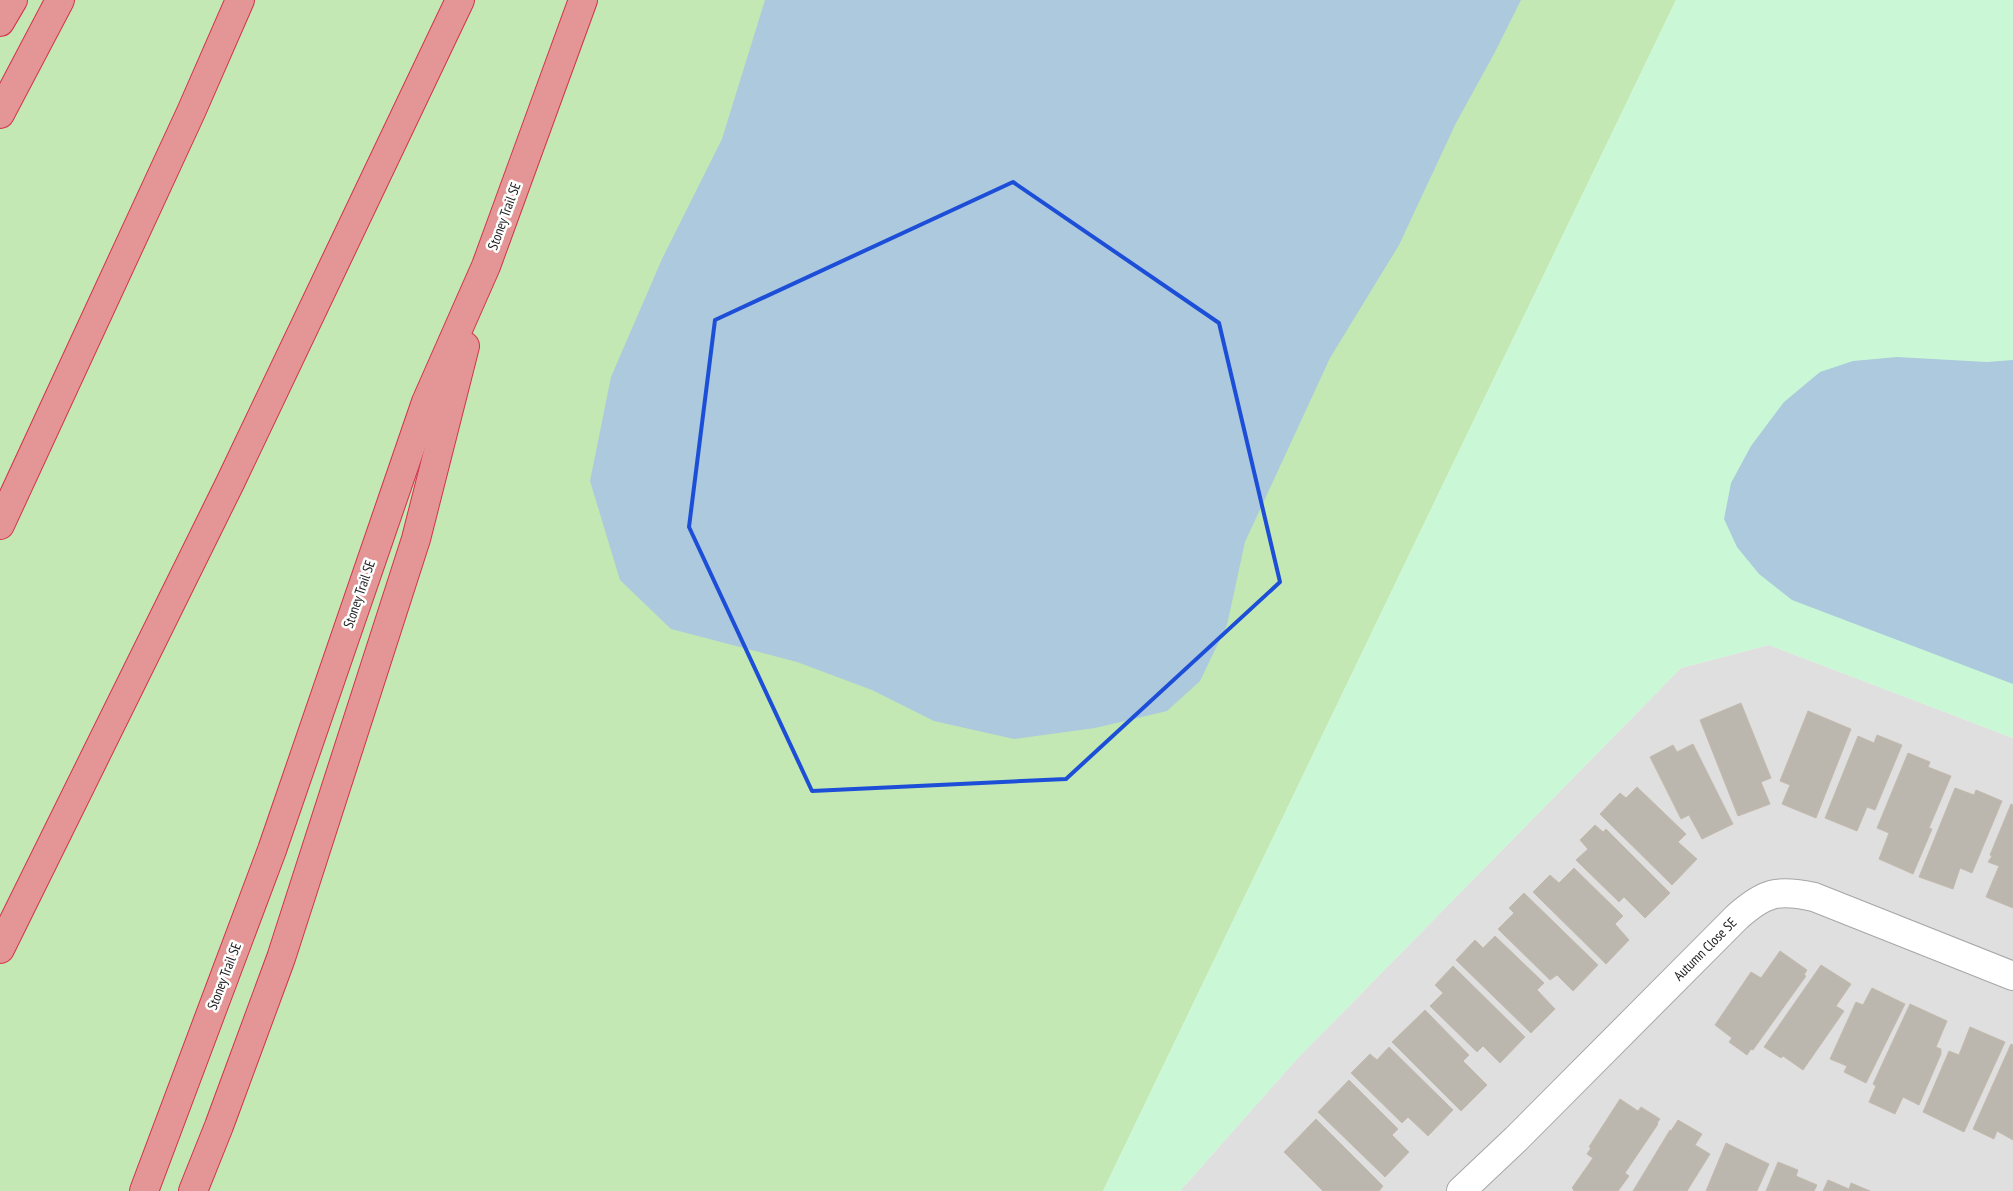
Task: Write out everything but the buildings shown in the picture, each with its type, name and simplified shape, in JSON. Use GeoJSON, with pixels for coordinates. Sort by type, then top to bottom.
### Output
{"type":"FeatureCollection","features":[{"type":"Feature","properties":{"kind":"highway"},"geometry":{"type":"LineString","coordinates":[[0,22],[13,0]]}},
{"type":"Feature","properties":{"kind":"highway"},"geometry":{"type":"LineString","coordinates":[[0,114],[60,0]]}},
{"type":"Feature","properties":{"kind":"highway"},"geometry":{"type":"LineString","coordinates":[[0,525],[191,112],[240,0]]}},
{"type":"Feature","properties":{"kind":"highway"},"geometry":{"type":"LineString","coordinates":[[0,948],[230,484],[460,0]]}},
{"type":"Feature","properties":{"kind":"highway","name":"Stoney Trail SE"},"geometry":{"type":"LineString","coordinates":[[144,1191],[272,850],[426,402],[486,266],[583,0]]}},
{"type":"Feature","properties":{"kind":"highway"},"geometry":{"type":"LineString","coordinates":[[193,1191],[219,1126],[280,958],[416,539],[486,266]]}},
{"type":"Feature","properties":{"kind":"street","name":"Autumn Close SE"},"geometry":{"type":"LineString","coordinates":[[1461,1191],[1516,1139],[1737,917],[1754,902],[1775,893],[1793,892],[1814,897],[2013,976]]}},
{"type":"Feature","properties":{"kind":"highlighted area"},"geometry":{"type":"Polygon","coordinates":[[[1013,182],[1219,323],[1280,582],[1066,779],[812,791],[689,527],[715,320],[1013,182]]]}},
{"type":"Feature","properties":{"kind":"shaded area"},"geometry":{"type":"Polygon","coordinates":[[[1769,645],[2013,738],[2013,1191],[1180,1191],[1296,1060],[1681,668],[1769,645]]]}},
{"type":"Feature","properties":{"kind":"green space"},"geometry":{"type":"Polygon","coordinates":[[[0,0],[1676,0],[1103,1191],[0,1191],[0,0]]]}},
{"type":"Feature","properties":{"kind":"green space"},"geometry":{"type":"Polygon","coordinates":[[[1676,0],[2013,0],[2013,738],[1769,645],[1681,668],[1296,1060],[1180,1191],[1103,1191],[1676,0]]]}},
{"type":"Feature","properties":{"kind":"water"},"geometry":{"type":"Polygon","coordinates":[[[765,0],[1521,0],[1456,123],[1399,245],[1330,358],[1245,542],[1227,625],[1200,681],[1167,711],[1095,728],[1014,739],[934,721],[872,690],[797,662],[671,629],[620,580],[590,481],[611,377],[662,259],[722,139],[765,0]]]}},
{"type":"Feature","properties":{"kind":"water"},"geometry":{"type":"Polygon","coordinates":[[[1897,357],[1987,362],[2013,360],[2013,684],[1792,600],[1759,574],[1737,547],[1724,519],[1731,483],[1751,446],[1784,402],[1820,372],[1853,361],[1897,357]]]}}]}
